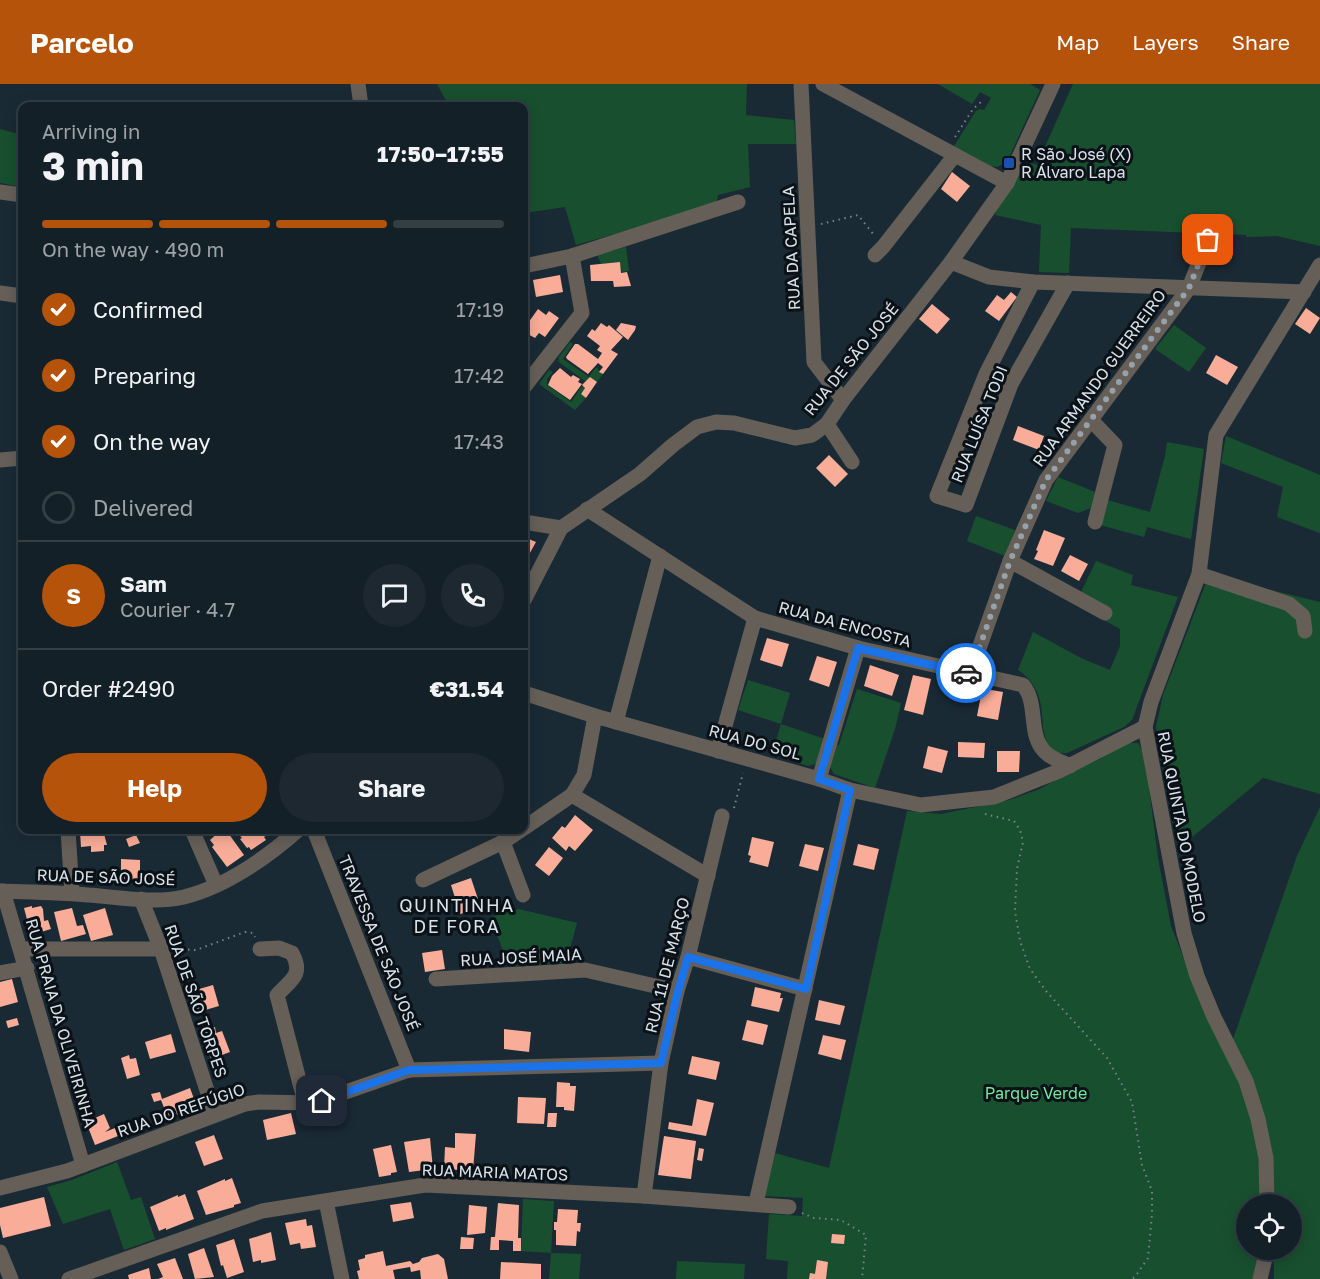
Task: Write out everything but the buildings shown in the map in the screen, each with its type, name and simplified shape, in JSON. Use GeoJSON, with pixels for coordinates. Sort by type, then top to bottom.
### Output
{"type":"FeatureCollection","features":[{"type":"Feature","properties":{"kind":"street"},"geometry":{"type":"LineString","coordinates":[[358,84],[360,102]]}},
{"type":"Feature","properties":{"kind":"street","name":"RUA DA CAPELA"},"geometry":{"type":"LineString","coordinates":[[801,84],[814,362],[843,400]]}},
{"type":"Feature","properties":{"kind":"street"},"geometry":{"type":"LineString","coordinates":[[823,84],[1007,183]]}},
{"type":"Feature","properties":{"kind":"street","name":"RUA DE SÃO JOSÉ"},"geometry":{"type":"LineString","coordinates":[[528,592],[561,528],[640,474],[697,427],[716,422],[734,423],[795,438],[812,435],[827,424],[843,400],[951,262],[1007,183],[1053,84]]}},
{"type":"Feature","properties":{"kind":"street"},"geometry":{"type":"LineString","coordinates":[[879,251],[951,153]]}},
{"type":"Feature","properties":{"kind":"street"},"geometry":{"type":"LineString","coordinates":[[0,192],[18,194]]}},
{"type":"Feature","properties":{"kind":"street"},"geometry":{"type":"LineString","coordinates":[[528,265],[572,256],[738,202]]}},
{"type":"Feature","properties":{"kind":"street","name":"RUA ARMANDO GUERREIRO"},"geometry":{"type":"LineString","coordinates":[[970,674],[1010,561],[1046,480],[1189,288],[1208,240]]}},
{"type":"Feature","properties":{"kind":"street"},"geometry":{"type":"LineString","coordinates":[[528,382],[582,313],[572,256]]}},
{"type":"Feature","properties":{"kind":"street"},"geometry":{"type":"LineString","coordinates":[[951,262],[989,277],[1033,282],[1304,292]]}},
{"type":"Feature","properties":{"kind":"street","name":"RUA QUINTA DO MODELO"},"geometry":{"type":"LineString","coordinates":[[1267,1194],[1266,1158],[1246,1081],[1214,1017],[1197,976],[1184,933],[1145,727],[1151,702],[1199,574],[1216,435],[1320,265]]}},
{"type":"Feature","properties":{"kind":"street","name":"RUA LUÍSA TODI"},"geometry":{"type":"LineString","coordinates":[[1033,282],[986,374],[937,496],[966,505],[1011,384],[1068,283]]}},
{"type":"Feature","properties":{"kind":"street"},"geometry":{"type":"LineString","coordinates":[[0,293],[18,295]]}},
{"type":"Feature","properties":{"kind":"street"},"geometry":{"type":"LineString","coordinates":[[1091,420],[1115,445],[1095,522]]}},
{"type":"Feature","properties":{"kind":"street"},"geometry":{"type":"LineString","coordinates":[[827,424],[852,462]]}},
{"type":"Feature","properties":{"kind":"street"},"geometry":{"type":"LineString","coordinates":[[0,460],[18,458]]}},
{"type":"Feature","properties":{"kind":"street","name":"RUA DA ENCOSTA"},"geometry":{"type":"LineString","coordinates":[[587,509],[755,618],[858,648],[1023,685],[1029,692],[1033,705],[1037,740],[1044,751],[1070,766]]}},
{"type":"Feature","properties":{"kind":"street"},"geometry":{"type":"LineString","coordinates":[[528,523],[561,528]]}},
{"type":"Feature","properties":{"kind":"street"},"geometry":{"type":"LineString","coordinates":[[616,722],[660,556]]}},
{"type":"Feature","properties":{"kind":"street"},"geometry":{"type":"LineString","coordinates":[[1010,561],[1105,613]]}},
{"type":"Feature","properties":{"kind":"street"},"geometry":{"type":"LineString","coordinates":[[1199,574],[1289,604],[1303,616],[1305,631]]}},
{"type":"Feature","properties":{"kind":"street"},"geometry":{"type":"LineString","coordinates":[[718,751],[755,618]]}},
{"type":"Feature","properties":{"kind":"street"},"geometry":{"type":"LineString","coordinates":[[819,779],[858,648]]}},
{"type":"Feature","properties":{"kind":"street","name":"RUA DO SOL"},"geometry":{"type":"LineString","coordinates":[[528,694],[850,790],[921,805],[994,797],[1070,766],[1145,727]]}},
{"type":"Feature","properties":{"kind":"street"},"geometry":{"type":"LineString","coordinates":[[528,825],[572,795],[584,775],[595,716]]}},
{"type":"Feature","properties":{"kind":"street"},"geometry":{"type":"LineString","coordinates":[[756,1203],[850,790]]}},
{"type":"Feature","properties":{"kind":"street"},"geometry":{"type":"LineString","coordinates":[[572,795],[708,876]]}},
{"type":"Feature","properties":{"kind":"street","name":"RUA 11 DE MARÇO"},"geometry":{"type":"LineString","coordinates":[[644,1196],[661,1063],[722,816]]}},
{"type":"Feature","properties":{"kind":"street"},"geometry":{"type":"LineString","coordinates":[[68,834],[72,893]]}},
{"type":"Feature","properties":{"kind":"street"},"geometry":{"type":"LineString","coordinates":[[194,834],[216,885]]}},
{"type":"Feature","properties":{"kind":"street","name":"RUA DE SÃO JOSÉ"},"geometry":{"type":"LineString","coordinates":[[2,891],[72,893],[141,899],[183,897],[216,885],[255,864],[293,834]]}},
{"type":"Feature","properties":{"kind":"street","name":"TRAVESSA DE SÃO JOSÉ"},"geometry":{"type":"LineString","coordinates":[[316,834],[409,1070]]}},
{"type":"Feature","properties":{"kind":"street"},"geometry":{"type":"LineString","coordinates":[[423,880],[503,842],[515,834]]}},
{"type":"Feature","properties":{"kind":"street"},"geometry":{"type":"LineString","coordinates":[[503,842],[523,895]]}},
{"type":"Feature","properties":{"kind":"street","name":"RUA PRAIA DA OLIVEIRINHA"},"geometry":{"type":"LineString","coordinates":[[2,891],[27,968],[83,1165]]}},
{"type":"Feature","properties":{"kind":"street","name":"RUA DE SÃO TORPES"},"geometry":{"type":"LineString","coordinates":[[141,899],[161,949],[215,1115]]}},
{"type":"Feature","properties":{"kind":"street"},"geometry":{"type":"LineString","coordinates":[[260,949],[279,948],[292,953],[298,964],[297,974],[277,995],[305,1103]]}},
{"type":"Feature","properties":{"kind":"street"},"geometry":{"type":"LineString","coordinates":[[21,949],[161,949]]}},
{"type":"Feature","properties":{"kind":"street"},"geometry":{"type":"LineString","coordinates":[[688,957],[806,989]]}},
{"type":"Feature","properties":{"kind":"street"},"geometry":{"type":"LineString","coordinates":[[0,974],[27,968]]}},
{"type":"Feature","properties":{"kind":"street","name":"RUA JOSÉ MAIA"},"geometry":{"type":"LineString","coordinates":[[436,979],[585,970],[678,991]]}},
{"type":"Feature","properties":{"kind":"street","name":"RUA DO REFÚGIO"},"geometry":{"type":"LineString","coordinates":[[0,1188],[58,1174],[245,1104],[322,1101],[409,1070],[661,1063]]}},
{"type":"Feature","properties":{"kind":"street","name":"RUA MARIA MATOS"},"geometry":{"type":"LineString","coordinates":[[69,1279],[262,1211],[425,1185],[789,1206]]}},
{"type":"Feature","properties":{"kind":"street"},"geometry":{"type":"LineString","coordinates":[[326,1201],[342,1279]]}},
{"type":"Feature","properties":{"kind":"street"},"geometry":{"type":"LineString","coordinates":[[0,1252],[11,1279]]}},
{"type":"Feature","properties":{"kind":"street"},"geometry":{"type":"LineString","coordinates":[[1260,1279],[1265,1260]]}},
{"type":"Feature","properties":{"kind":"street"},"geometry":{"type":"LineString","coordinates":[[1267,1260],[1268,1279]]}},
{"type":"Feature","properties":{"kind":"path"},"geometry":{"type":"LineString","coordinates":[[951,153],[973,109],[982,101]]}},
{"type":"Feature","properties":{"kind":"path"},"geometry":{"type":"LineString","coordinates":[[819,224],[858,215],[879,251]]}},
{"type":"Feature","properties":{"kind":"path"},"geometry":{"type":"LineString","coordinates":[[722,816],[731,819],[746,759]]}},
{"type":"Feature","properties":{"kind":"path"},"geometry":{"type":"LineString","coordinates":[[966,800],[970,811],[1001,816],[1014,821],[1020,830],[1023,842],[1017,869],[1015,911],[1020,942],[1030,969],[1046,991],[1107,1058],[1132,1102],[1142,1165],[1152,1191],[1152,1214],[1148,1258],[1135,1277],[1131,1279]]}},
{"type":"Feature","properties":{"kind":"path"},"geometry":{"type":"LineString","coordinates":[[161,949],[196,950],[245,932],[253,933],[260,949]]}},
{"type":"Feature","properties":{"kind":"path"},"geometry":{"type":"LineString","coordinates":[[789,1206],[814,1218],[841,1220],[866,1235],[862,1279]]}},
{"type":"Feature","properties":{"kind":"green space"},"geometry":{"type":"Polygon","coordinates":[[[437,84],[747,84],[746,115],[794,120],[796,144],[748,144],[750,187],[718,195],[716,205],[576,245],[565,207],[528,212],[528,102],[447,102],[437,84]]]}},
{"type":"Feature","properties":{"kind":"green space"},"geometry":{"type":"Polygon","coordinates":[[[938,84],[1030,84],[1040,90],[1007,162],[997,167],[991,166],[954,146],[976,111],[984,110],[991,98],[980,92],[972,104],[938,84]]]}},
{"type":"Feature","properties":{"kind":"green space"},"geometry":{"type":"Polygon","coordinates":[[[1073,84],[1320,84],[1320,246],[1277,236],[1247,237],[1246,235],[1071,228],[1069,273],[1039,272],[1041,225],[995,215],[1023,166],[1031,163],[1040,166],[1046,150],[1044,149],[1073,84]]]}},
{"type":"Feature","properties":{"kind":"green space"},"geometry":{"type":"Polygon","coordinates":[[[0,129],[18,134],[18,186],[0,183],[0,129]]]}},
{"type":"Feature","properties":{"kind":"green space"},"geometry":{"type":"Polygon","coordinates":[[[626,247],[629,271],[621,272],[620,262],[601,264],[597,255],[626,247]]]}},
{"type":"Feature","properties":{"kind":"green space"},"geometry":{"type":"Polygon","coordinates":[[[1174,325],[1206,348],[1189,372],[1155,349],[1174,325]]]}},
{"type":"Feature","properties":{"kind":"green space"},"geometry":{"type":"Polygon","coordinates":[[[570,342],[573,344],[563,359],[589,377],[596,367],[603,374],[597,382],[590,377],[585,381],[556,360],[560,361],[558,358],[570,342]]]}},
{"type":"Feature","properties":{"kind":"green space"},"geometry":{"type":"Polygon","coordinates":[[[549,370],[553,372],[547,379],[547,385],[571,402],[582,386],[585,388],[581,394],[586,398],[575,410],[539,384],[549,370]]]}},
{"type":"Feature","properties":{"kind":"green space"},"geometry":{"type":"Polygon","coordinates":[[[1226,436],[1320,475],[1320,533],[1277,517],[1283,487],[1221,463],[1226,436]]]}},
{"type":"Feature","properties":{"kind":"green space"},"geometry":{"type":"Polygon","coordinates":[[[1167,442],[1204,449],[1191,539],[1147,527],[1144,537],[1100,525],[1107,500],[1150,512],[1167,442]]]}},
{"type":"Feature","properties":{"kind":"green space"},"geometry":{"type":"Polygon","coordinates":[[[1058,477],[1095,492],[1091,508],[1078,513],[1046,501],[1058,477]]]}},
{"type":"Feature","properties":{"kind":"green space"},"geometry":{"type":"Polygon","coordinates":[[[976,516],[1015,530],[1005,556],[967,541],[976,516]]]}},
{"type":"Feature","properties":{"kind":"green space"},"geometry":{"type":"Polygon","coordinates":[[[1096,561],[1133,575],[1131,585],[1178,597],[1132,720],[1124,727],[1067,753],[1058,753],[1051,749],[1044,735],[1040,701],[1035,687],[1018,670],[1033,632],[1081,658],[1110,670],[1120,646],[1120,629],[1102,619],[1109,607],[1081,592],[1096,561]]]}},
{"type":"Feature","properties":{"kind":"green space"},"geometry":{"type":"Polygon","coordinates":[[[1209,575],[1320,602],[1320,794],[1263,778],[1179,848],[1156,727],[1163,695],[1209,575]]]}},
{"type":"Feature","properties":{"kind":"green space"},"geometry":{"type":"Polygon","coordinates":[[[748,680],[790,693],[781,724],[738,710],[748,680]]]}},
{"type":"Feature","properties":{"kind":"green space"},"geometry":{"type":"Polygon","coordinates":[[[857,689],[901,703],[895,729],[875,788],[834,774],[829,765],[836,744],[839,745],[857,689]]]}},
{"type":"Feature","properties":{"kind":"green space"},"geometry":{"type":"Polygon","coordinates":[[[781,724],[825,739],[816,764],[808,766],[772,754],[781,724]]]}},
{"type":"Feature","properties":{"kind":"green space","name":"Parque Verde"},"geometry":{"type":"Polygon","coordinates":[[[1138,743],[1145,756],[1158,858],[1171,926],[1210,1025],[1241,1081],[1262,1161],[1262,1194],[1236,1194],[1236,1260],[1261,1260],[1261,1279],[787,1279],[788,1261],[766,1259],[769,1214],[802,1216],[803,1198],[764,1196],[775,1153],[829,1168],[907,811],[941,814],[1009,800],[1040,789],[1100,759],[1117,746],[1138,743]]]}},
{"type":"Feature","properties":{"kind":"green space"},"geometry":{"type":"Polygon","coordinates":[[[1320,807],[1320,1279],[1274,1279],[1274,1260],[1302,1260],[1302,1194],[1270,1194],[1232,1042],[1297,856],[1320,807]]]}},
{"type":"Feature","properties":{"kind":"green space"},"geometry":{"type":"Polygon","coordinates":[[[519,909],[577,923],[566,963],[509,966],[490,917],[519,909]]]}},
{"type":"Feature","properties":{"kind":"green space"},"geometry":{"type":"Polygon","coordinates":[[[117,1162],[131,1200],[141,1197],[155,1239],[124,1250],[110,1209],[63,1224],[47,1187],[72,1180],[117,1162]]]}},
{"type":"Feature","properties":{"kind":"green space"},"geometry":{"type":"Polygon","coordinates":[[[523,1199],[554,1201],[551,1253],[521,1251],[523,1199]]]}},
{"type":"Feature","properties":{"kind":"green space"},"geometry":{"type":"Polygon","coordinates":[[[551,1253],[581,1254],[579,1279],[549,1279],[551,1253]]]}},
{"type":"Feature","properties":{"kind":"green space"},"geometry":{"type":"Polygon","coordinates":[[[677,1261],[745,1264],[744,1279],[676,1279],[677,1261]]]}},
{"type":"Feature","properties":{"kind":"way so far"},"geometry":{"type":"LineString","coordinates":[[966,673],[970,674],[1010,561],[1046,480],[1189,288],[1208,240]]}},
{"type":"Feature","properties":{"kind":"place","name":"R São José (X) R Álvaro Lapa"},"geometry":{"type":"Point","coordinates":[1009,163]}},
{"type":"Feature","properties":{"kind":"district","name":"QUINTINHA DE FORA"},"geometry":{"type":"Point","coordinates":[457,915]}},
{"type":"Feature","properties":{"kind":"route"},"geometry":{"type":"LineString","coordinates":[[322,1101],[409,1070],[661,1063],[688,957],[806,989],[850,790],[819,779],[858,648],[966,673]]}}]}
